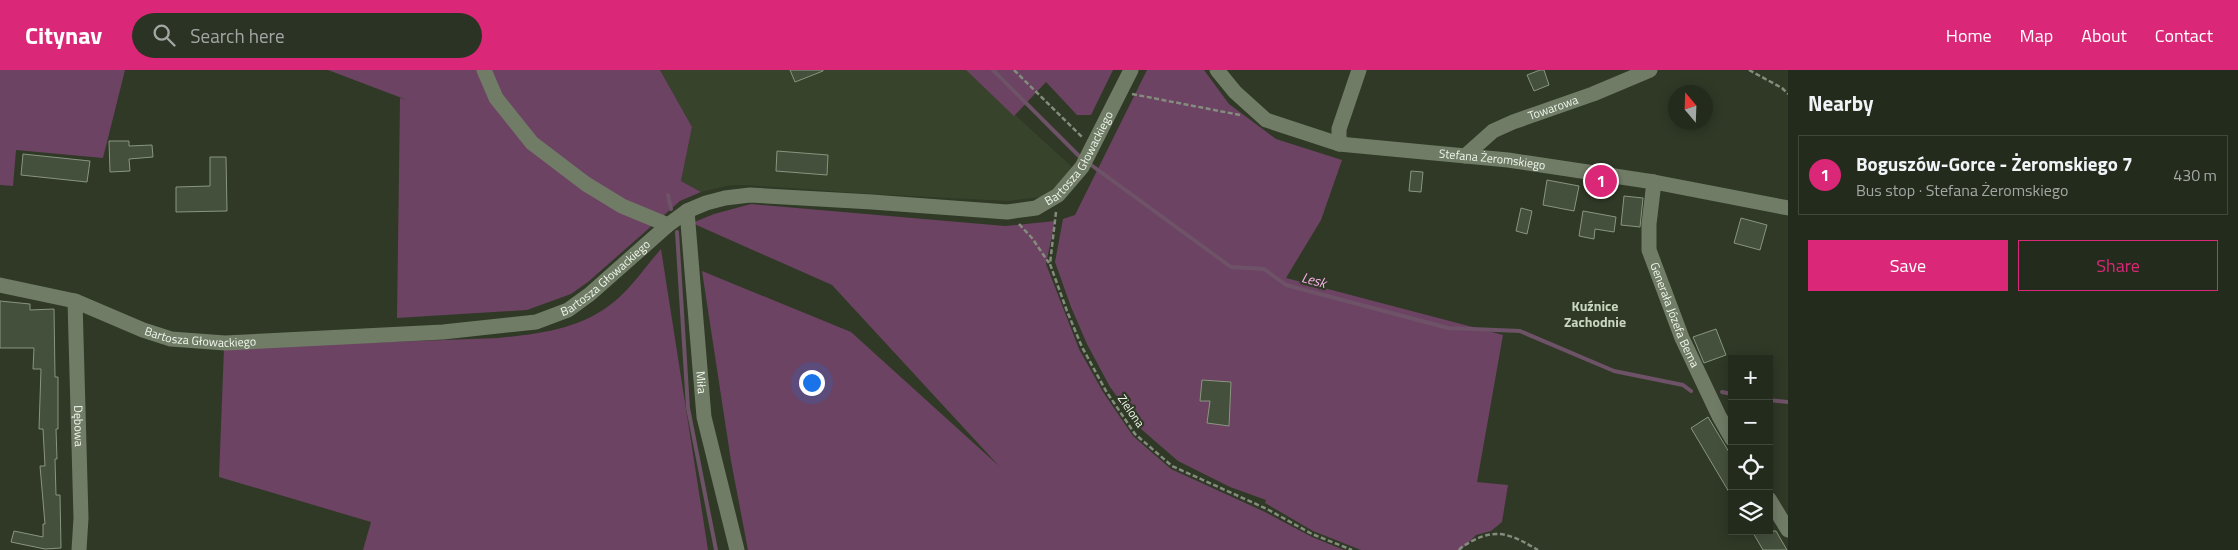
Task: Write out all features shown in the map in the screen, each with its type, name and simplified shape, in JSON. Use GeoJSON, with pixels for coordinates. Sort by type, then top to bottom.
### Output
{"type":"FeatureCollection","features":[{"type":"Feature","properties":{"kind":"street"},"geometry":{"type":"LineString","coordinates":[[484,70],[496,98],[532,143],[586,184],[622,206],[668,225]]}},
{"type":"Feature","properties":{"kind":"street","name":"Bartosza Głowackiego"},"geometry":{"type":"LineString","coordinates":[[0,285],[76,301],[171,339],[225,343],[443,332],[536,322],[568,310],[590,294],[668,225],[687,211],[706,203],[750,195],[1007,212],[1036,208],[1058,195],[1087,156],[1132,70]]}},
{"type":"Feature","properties":{"kind":"street","name":"Stefana Żeromskiego"},"geometry":{"type":"LineString","coordinates":[[1217,70],[1235,92],[1266,120],[1339,144],[1508,160],[1654,182],[1788,208]]}},
{"type":"Feature","properties":{"kind":"street"},"geometry":{"type":"LineString","coordinates":[[1339,144],[1339,129],[1359,70]]}},
{"type":"Feature","properties":{"kind":"street","name":"Towarowa"},"geometry":{"type":"LineString","coordinates":[[1465,156],[1492,131],[1650,70]]}},
{"type":"Feature","properties":{"kind":"street","name":"Generała Józefa Bema"},"geometry":{"type":"LineString","coordinates":[[1654,182],[1649,224],[1649,250],[1682,338],[1728,432]]}},
{"type":"Feature","properties":{"kind":"street","name":"Miła"},"geometry":{"type":"LineString","coordinates":[[687,211],[704,417],[737,550]]}},
{"type":"Feature","properties":{"kind":"street","name":"Dębowa"},"geometry":{"type":"LineString","coordinates":[[76,301],[81,518],[79,550]]}},
{"type":"Feature","properties":{"kind":"street"},"geometry":{"type":"LineString","coordinates":[[1773,506],[1788,530]]}},
{"type":"Feature","properties":{"kind":"path"},"geometry":{"type":"LineString","coordinates":[[1014,70],[1087,156]]}},
{"type":"Feature","properties":{"kind":"path"},"geometry":{"type":"LineString","coordinates":[[1749,70],[1782,88],[1788,94]]}},
{"type":"Feature","properties":{"kind":"path"},"geometry":{"type":"LineString","coordinates":[[1120,92],[1266,120]]}},
{"type":"Feature","properties":{"kind":"path","name":"Zielona"},"geometry":{"type":"LineString","coordinates":[[1058,195],[1050,264],[1082,347],[1106,391],[1136,434],[1172,466],[1258,505],[1312,534],[1352,550]]}},
{"type":"Feature","properties":{"kind":"path"},"geometry":{"type":"LineString","coordinates":[[1007,212],[1032,238],[1050,264]]}},
{"type":"Feature","properties":{"kind":"path"},"geometry":{"type":"LineString","coordinates":[[1458,550],[1480,537],[1492,533],[1504,534],[1522,540],[1538,550]]}},
{"type":"Feature","properties":{"kind":"shaded area"},"geometry":{"type":"Polygon","coordinates":[[[0,70],[125,70],[103,158],[16,150],[13,186],[0,185],[0,70]]]}},
{"type":"Feature","properties":{"kind":"shaded area"},"geometry":{"type":"Polygon","coordinates":[[[328,70],[660,70],[692,127],[681,181],[701,192],[680,201],[588,282],[571,294],[527,310],[397,318],[400,98],[407,100],[328,70]]]}},
{"type":"Feature","properties":{"kind":"shaded area"},"geometry":{"type":"Polygon","coordinates":[[[660,70],[966,70],[1072,167],[1057,185],[1042,197],[1007,201],[748,185],[731,185],[701,192],[681,181],[692,127],[660,70]]]}},
{"type":"Feature","properties":{"kind":"shaded area"},"geometry":{"type":"Polygon","coordinates":[[[966,70],[1113,70],[1091,115],[1077,115],[1046,82],[1014,116],[966,70]]]}},
{"type":"Feature","properties":{"kind":"shaded area"},"geometry":{"type":"Polygon","coordinates":[[[1147,70],[1204,70],[1229,104],[1276,139],[1342,160],[1321,220],[1286,278],[1503,335],[1477,482],[1508,485],[1502,522],[1491,531],[1476,535],[1461,550],[1361,550],[1313,531],[1265,503],[1266,500],[1230,487],[1178,461],[1141,429],[1110,387],[1087,344],[1055,262],[1063,219],[1075,215],[1147,70]]]}},
{"type":"Feature","properties":{"kind":"shaded area"},"geometry":{"type":"Polygon","coordinates":[[[751,204],[1005,226],[1055,221],[1046,264],[1079,349],[1103,392],[1133,436],[1171,469],[1265,512],[1312,537],[1344,550],[748,550],[731,461],[702,271],[851,332],[999,466],[832,285],[692,223],[714,214],[751,204]]]}},
{"type":"Feature","properties":{"kind":"shaded area"},"geometry":{"type":"Polygon","coordinates":[[[661,249],[708,550],[363,550],[371,522],[219,477],[224,348],[498,338],[544,332],[589,318],[615,301],[633,283],[661,249]]]}},
{"type":"Feature","properties":{"kind":"building"},"geometry":{"type":"Polygon","coordinates":[[[790,70],[823,70],[823,71],[795,82],[790,70]]]}},
{"type":"Feature","properties":{"kind":"building"},"geometry":{"type":"Polygon","coordinates":[[[1544,70],[1549,85],[1534,91],[1527,75],[1544,70]]]}},
{"type":"Feature","properties":{"kind":"building"},"geometry":{"type":"Polygon","coordinates":[[[109,141],[129,141],[129,146],[152,145],[153,157],[129,159],[130,171],[110,172],[109,141]]]}},
{"type":"Feature","properties":{"kind":"building"},"geometry":{"type":"Polygon","coordinates":[[[777,151],[828,155],[827,175],[776,171],[777,151]]]}},
{"type":"Feature","properties":{"kind":"building"},"geometry":{"type":"Polygon","coordinates":[[[23,154],[90,161],[87,182],[21,175],[23,154]]]}},
{"type":"Feature","properties":{"kind":"building"},"geometry":{"type":"Polygon","coordinates":[[[210,157],[226,157],[227,211],[176,212],[176,187],[210,186],[210,157]]]}},
{"type":"Feature","properties":{"kind":"building"},"geometry":{"type":"Polygon","coordinates":[[[1411,171],[1423,172],[1421,192],[1409,191],[1411,171]]]}},
{"type":"Feature","properties":{"kind":"building"},"geometry":{"type":"Polygon","coordinates":[[[1547,180],[1579,186],[1574,211],[1543,205],[1547,180]]]}},
{"type":"Feature","properties":{"kind":"building"},"geometry":{"type":"Polygon","coordinates":[[[1624,196],[1643,198],[1640,227],[1621,225],[1624,196]]]}},
{"type":"Feature","properties":{"kind":"building"},"geometry":{"type":"Polygon","coordinates":[[[1521,208],[1532,211],[1527,234],[1516,231],[1521,208]]]}},
{"type":"Feature","properties":{"kind":"building"},"geometry":{"type":"Polygon","coordinates":[[[1583,211],[1616,217],[1614,232],[1595,229],[1594,239],[1579,236],[1583,211]]]}},
{"type":"Feature","properties":{"kind":"building"},"geometry":{"type":"Polygon","coordinates":[[[1741,218],[1767,225],[1760,250],[1734,243],[1741,218]]]}},
{"type":"Feature","properties":{"kind":"building"},"geometry":{"type":"Polygon","coordinates":[[[0,301],[30,304],[30,310],[54,309],[55,377],[58,377],[57,459],[55,459],[56,495],[60,495],[61,548],[45,549],[11,542],[14,531],[43,537],[43,524],[45,524],[40,466],[45,466],[43,429],[39,429],[41,369],[33,369],[34,348],[0,348],[0,301]]]}},
{"type":"Feature","properties":{"kind":"building"},"geometry":{"type":"Polygon","coordinates":[[[1716,329],[1726,355],[1704,363],[1693,337],[1716,329]]]}},
{"type":"Feature","properties":{"kind":"building"},"geometry":{"type":"Polygon","coordinates":[[[1202,380],[1231,382],[1229,426],[1207,423],[1210,401],[1200,401],[1202,380]]]}},
{"type":"Feature","properties":{"kind":"building"},"geometry":{"type":"Polygon","coordinates":[[[1708,417],[1728,450],[1728,490],[1691,428],[1708,417]]]}},
{"type":"Feature","properties":{"kind":"building"},"geometry":{"type":"Polygon","coordinates":[[[1773,531],[1776,531],[1787,550],[1763,550],[1754,535],[1773,535],[1773,531]]]}},
{"type":"Feature","properties":{"kind":"waterway","name":"Lesk"},"geometry":{"type":"LineString","coordinates":[[993,70],[1081,158]]}},
{"type":"Feature","properties":{"kind":"waterway","name":"Lesk"},"geometry":{"type":"LineString","coordinates":[[1087,162],[1231,267],[1264,269],[1286,285],[1448,328],[1520,331],[1614,371],[1683,385],[1691,391]]}},
{"type":"Feature","properties":{"kind":"waterway"},"geometry":{"type":"LineString","coordinates":[[668,195],[671,209]]}},
{"type":"Feature","properties":{"kind":"waterway"},"geometry":{"type":"LineString","coordinates":[[677,232],[688,408],[716,550]]}},
{"type":"Feature","properties":{"kind":"waterway","name":"Lesk"},"geometry":{"type":"LineString","coordinates":[[1722,392],[1728,393]]}},
{"type":"Feature","properties":{"kind":"waterway","name":"Lesk"},"geometry":{"type":"LineString","coordinates":[[1773,400],[1788,402]]}},
{"type":"Feature","properties":{"kind":"place","name":"Boguszów-Gorce - Żeromskiego 7"},"geometry":{"type":"Point","coordinates":[1601,181]}},
{"type":"Feature","properties":{"kind":"district","name":"Kuźnice Zachodnie"},"geometry":{"type":"Point","coordinates":[1595,314]}}]}
